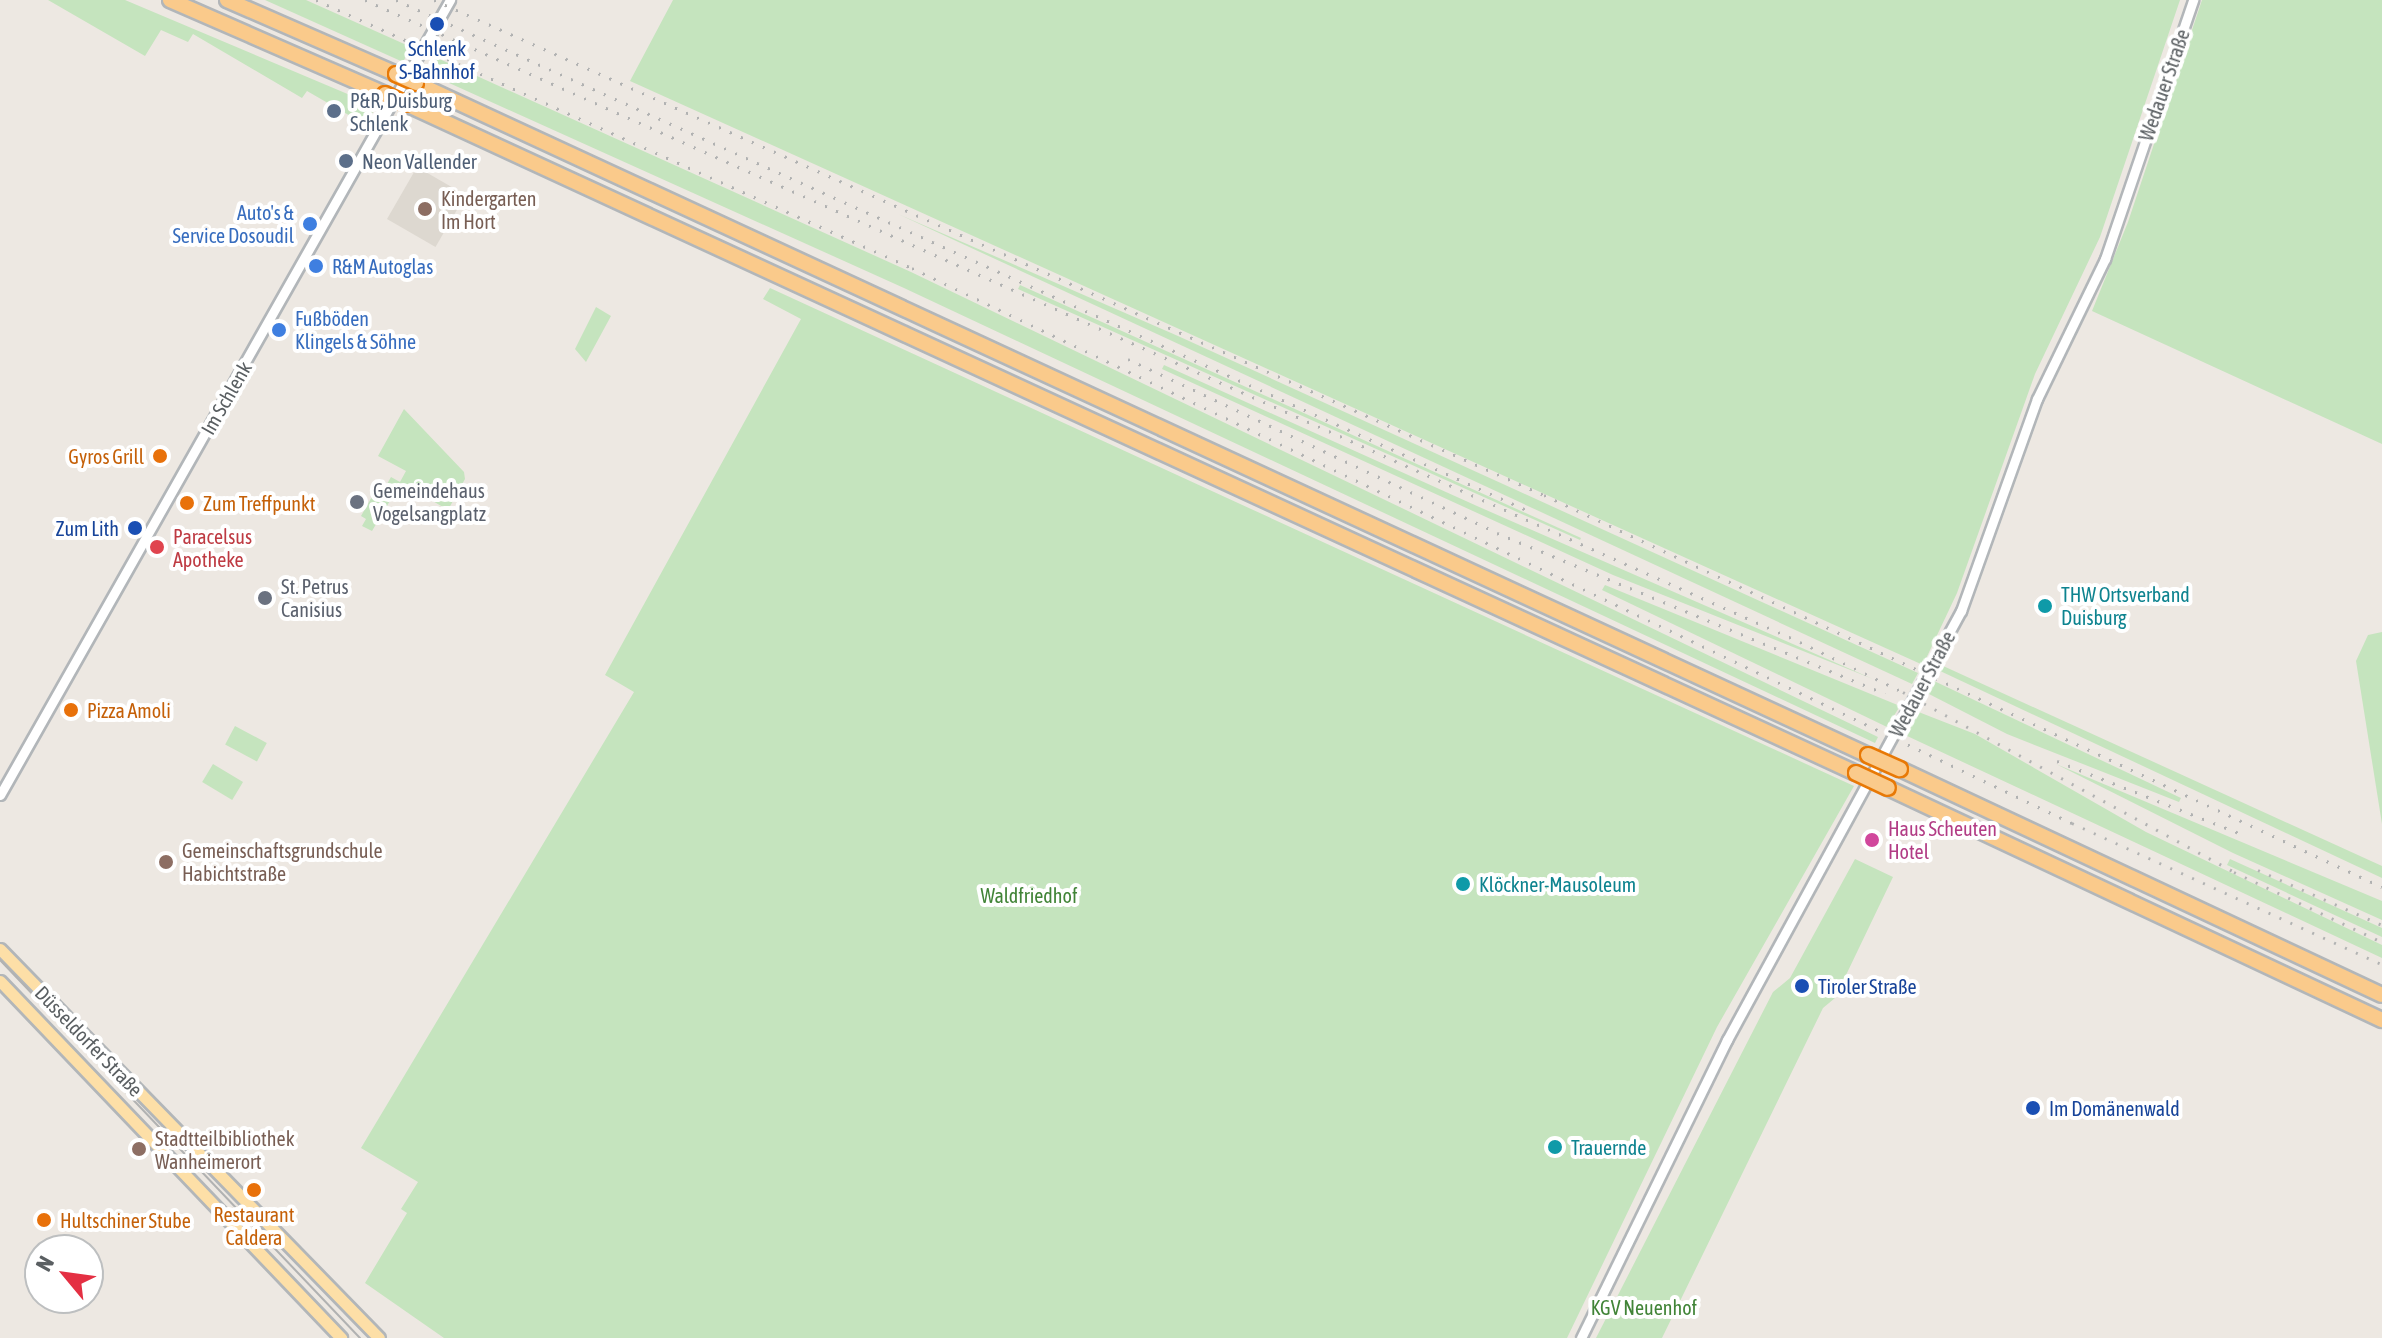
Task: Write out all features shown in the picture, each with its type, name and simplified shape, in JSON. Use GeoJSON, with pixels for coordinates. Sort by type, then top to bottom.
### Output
{"type":"FeatureCollection","features":[{"type":"Feature","properties":{"kind":"highway"},"geometry":{"type":"LineString","coordinates":[[170,0],[385,94],[1856,773],[2382,1020]]}},
{"type":"Feature","properties":{"kind":"highway"},"geometry":{"type":"LineString","coordinates":[[227,0],[416,83],[2382,993]]}},
{"type":"Feature","properties":{"kind":"main road","name":"Düsseldorfer Straße"},"geometry":{"type":"LineString","coordinates":[[0,949],[379,1338]]}},
{"type":"Feature","properties":{"kind":"main road","name":"Düsseldorfer Straße"},"geometry":{"type":"LineString","coordinates":[[0,981],[341,1338]]}},
{"type":"Feature","properties":{"kind":"street","name":"Im Schlenk"},"geometry":{"type":"LineString","coordinates":[[0,795],[450,0]]}},
{"type":"Feature","properties":{"kind":"street","name":"Wedauer Straße"},"geometry":{"type":"LineString","coordinates":[[1581,1338],[1727,1040],[1961,611],[2037,399],[2105,259],[2193,0]]}},
{"type":"Feature","properties":{"kind":"shaded area","name":"Kindergarten Im Hort"},"geometry":{"type":"Polygon","coordinates":[[[417,167],[465,195],[435,247],[387,219],[417,167]]]}},
{"type":"Feature","properties":{"kind":"green space"},"geometry":{"type":"Polygon","coordinates":[[[48,0],[125,0],[376,106],[366,125],[307,91],[302,98],[193,34],[188,42],[161,30],[145,56],[48,0]]]}},
{"type":"Feature","properties":{"kind":"green space"},"geometry":{"type":"Polygon","coordinates":[[[265,0],[306,0],[411,47],[403,62],[265,0]]]}},
{"type":"Feature","properties":{"kind":"green space"},"geometry":{"type":"Polygon","coordinates":[[[673,0],[2180,0],[2100,237],[2035,374],[1957,593],[1923,665],[630,81],[673,0]]]}},
{"type":"Feature","properties":{"kind":"green space"},"geometry":{"type":"Polygon","coordinates":[[[2202,0],[2382,0],[2382,444],[2092,311],[2128,222],[2202,0]]]}},
{"type":"Feature","properties":{"kind":"green space"},"geometry":{"type":"Polygon","coordinates":[[[435,57],[911,272],[1878,737],[1875,743],[904,288],[427,73],[435,57]]]}},
{"type":"Feature","properties":{"kind":"green space"},"geometry":{"type":"Polygon","coordinates":[[[898,214],[1178,336],[1918,673],[1912,684],[898,214]]]}},
{"type":"Feature","properties":{"kind":"green space"},"geometry":{"type":"Polygon","coordinates":[[[1020,285],[1581,538],[1018,289],[1020,285]]]}},
{"type":"Feature","properties":{"kind":"green space","name":"Waldfriedhof"},"geometry":{"type":"Polygon","coordinates":[[[770,288],[1854,786],[1717,1027],[1567,1338],[444,1338],[365,1283],[407,1213],[401,1209],[418,1182],[361,1148],[634,692],[605,675],[801,319],[763,299],[770,288]]]}},
{"type":"Feature","properties":{"kind":"green space"},"geometry":{"type":"Polygon","coordinates":[[[596,307],[611,316],[586,362],[575,349],[596,307]]]}},
{"type":"Feature","properties":{"kind":"green space"},"geometry":{"type":"Polygon","coordinates":[[[1164,365],[1873,679],[1613,575],[1162,369],[1164,365]]]}},
{"type":"Feature","properties":{"kind":"green space"},"geometry":{"type":"Polygon","coordinates":[[[404,409],[464,472],[465,479],[448,510],[414,490],[394,494],[372,531],[362,526],[366,519],[361,516],[377,488],[383,491],[391,477],[400,482],[406,471],[378,456],[404,409]]]}},
{"type":"Feature","properties":{"kind":"green space"},"geometry":{"type":"Polygon","coordinates":[[[1605,585],[1900,706],[1887,727],[1602,590],[1605,585]]]}},
{"type":"Feature","properties":{"kind":"green space"},"geometry":{"type":"Polygon","coordinates":[[[2382,632],[2382,824],[2356,661],[2368,635],[2382,632]]]}},
{"type":"Feature","properties":{"kind":"green space"},"geometry":{"type":"Polygon","coordinates":[[[1941,665],[2382,866],[2382,878],[1938,670],[1941,665]]]}},
{"type":"Feature","properties":{"kind":"green space"},"geometry":{"type":"Polygon","coordinates":[[[1934,681],[2181,798],[2179,802],[2007,734],[1927,693],[1934,681]]]}},
{"type":"Feature","properties":{"kind":"green space"},"geometry":{"type":"Polygon","coordinates":[[[1916,711],[1975,734],[2146,832],[2382,945],[2382,958],[1905,735],[1916,711]]]}},
{"type":"Feature","properties":{"kind":"green space"},"geometry":{"type":"Polygon","coordinates":[[[235,726],[267,743],[257,761],[225,745],[235,726]]]}},
{"type":"Feature","properties":{"kind":"green space"},"geometry":{"type":"Polygon","coordinates":[[[213,764],[243,782],[232,800],[202,782],[213,764]]]}},
{"type":"Feature","properties":{"kind":"green space"},"geometry":{"type":"Polygon","coordinates":[[[2056,764],[2382,901],[2382,920],[2233,853],[2056,764]]]}},
{"type":"Feature","properties":{"kind":"green space","name":"KGV Neuenhof"},"geometry":{"type":"Polygon","coordinates":[[[1855,859],[1893,877],[1835,998],[1823,1008],[1662,1338],[1596,1338],[1773,992],[1790,978],[1855,859]]]}},
{"type":"Feature","properties":{"kind":"green space"},"geometry":{"type":"Polygon","coordinates":[[[2230,859],[2382,928],[2382,937],[2227,865],[2230,859]]]}},
{"type":"Feature","properties":{"kind":"tram line"},"geometry":{"type":"LineString","coordinates":[[0,960],[360,1338]]}},
{"type":"Feature","properties":{"kind":"railway"},"geometry":{"type":"LineString","coordinates":[[316,0],[912,268],[2072,823],[2382,964]]}},
{"type":"Feature","properties":{"kind":"railway"},"geometry":{"type":"LineString","coordinates":[[365,0],[1800,642],[1903,692],[2234,872],[2382,942]]}},
{"type":"Feature","properties":{"kind":"railway"},"geometry":{"type":"LineString","coordinates":[[396,0],[1533,513]]}},
{"type":"Feature","properties":{"kind":"railway"},"geometry":{"type":"LineString","coordinates":[[434,0],[1544,495],[2382,887]]}},
{"type":"Feature","properties":{"kind":"railway"},"geometry":{"type":"LineString","coordinates":[[1128,359],[1497,533],[1885,694]]}},
{"type":"Feature","properties":{"kind":"railway"},"geometry":{"type":"LineString","coordinates":[[2057,761],[2239,833]]}},
{"type":"Feature","properties":{"kind":"railway"},"geometry":{"type":"LineString","coordinates":[[2258,870],[2382,925]]}},
{"type":"Feature","properties":{"kind":"place","name":"Schlenk S-Bahnhof"},"geometry":{"type":"Point","coordinates":[437,24]}},
{"type":"Feature","properties":{"kind":"place","name":"P&R, Duisburg Schlenk"},"geometry":{"type":"Point","coordinates":[334,111]}},
{"type":"Feature","properties":{"kind":"place","name":"Neon Vallender"},"geometry":{"type":"Point","coordinates":[346,161]}},
{"type":"Feature","properties":{"kind":"place","name":"Kindergarten Im Hort"},"geometry":{"type":"Point","coordinates":[425,209]}},
{"type":"Feature","properties":{"kind":"place","name":"Auto's & Service Dosoudil"},"geometry":{"type":"Point","coordinates":[310,224]}},
{"type":"Feature","properties":{"kind":"place","name":"R&M Autoglas"},"geometry":{"type":"Point","coordinates":[316,266]}},
{"type":"Feature","properties":{"kind":"place","name":"Fußböden Klingels & Söhne"},"geometry":{"type":"Point","coordinates":[279,330]}},
{"type":"Feature","properties":{"kind":"place","name":"Gyros Grill"},"geometry":{"type":"Point","coordinates":[160,456]}},
{"type":"Feature","properties":{"kind":"place","name":"Gemeindehaus Vogelsangplatz"},"geometry":{"type":"Point","coordinates":[357,502]}},
{"type":"Feature","properties":{"kind":"place","name":"Zum Treffpunkt"},"geometry":{"type":"Point","coordinates":[187,503]}},
{"type":"Feature","properties":{"kind":"place","name":"Zum Lith"},"geometry":{"type":"Point","coordinates":[135,528]}},
{"type":"Feature","properties":{"kind":"place","name":"Paracelsus Apotheke"},"geometry":{"type":"Point","coordinates":[157,547]}},
{"type":"Feature","properties":{"kind":"place","name":"St. Petrus Canisius"},"geometry":{"type":"Point","coordinates":[265,598]}},
{"type":"Feature","properties":{"kind":"place","name":"THW Ortsverband Duisburg"},"geometry":{"type":"Point","coordinates":[2045,606]}},
{"type":"Feature","properties":{"kind":"place","name":"Pizza Amoli"},"geometry":{"type":"Point","coordinates":[71,710]}},
{"type":"Feature","properties":{"kind":"place","name":"Haus Scheuten Hotel"},"geometry":{"type":"Point","coordinates":[1872,840]}},
{"type":"Feature","properties":{"kind":"place","name":"Gemeinschaftsgrundschule Habichtstraße"},"geometry":{"type":"Point","coordinates":[166,862]}},
{"type":"Feature","properties":{"kind":"place","name":"Klöckner-Mausoleum"},"geometry":{"type":"Point","coordinates":[1463,884]}},
{"type":"Feature","properties":{"kind":"place","name":"Tiroler Straße"},"geometry":{"type":"Point","coordinates":[1802,986]}},
{"type":"Feature","properties":{"kind":"place","name":"Im Domänenwald"},"geometry":{"type":"Point","coordinates":[2033,1108]}},
{"type":"Feature","properties":{"kind":"place","name":"Trauernde"},"geometry":{"type":"Point","coordinates":[1555,1147]}},
{"type":"Feature","properties":{"kind":"place","name":"Stadtteilbibliothek Wanheimerort"},"geometry":{"type":"Point","coordinates":[139,1149]}},
{"type":"Feature","properties":{"kind":"place","name":"Restaurant Caldera"},"geometry":{"type":"Point","coordinates":[254,1190]}},
{"type":"Feature","properties":{"kind":"place","name":"Hultschiner Stube"},"geometry":{"type":"Point","coordinates":[44,1220]}}]}
